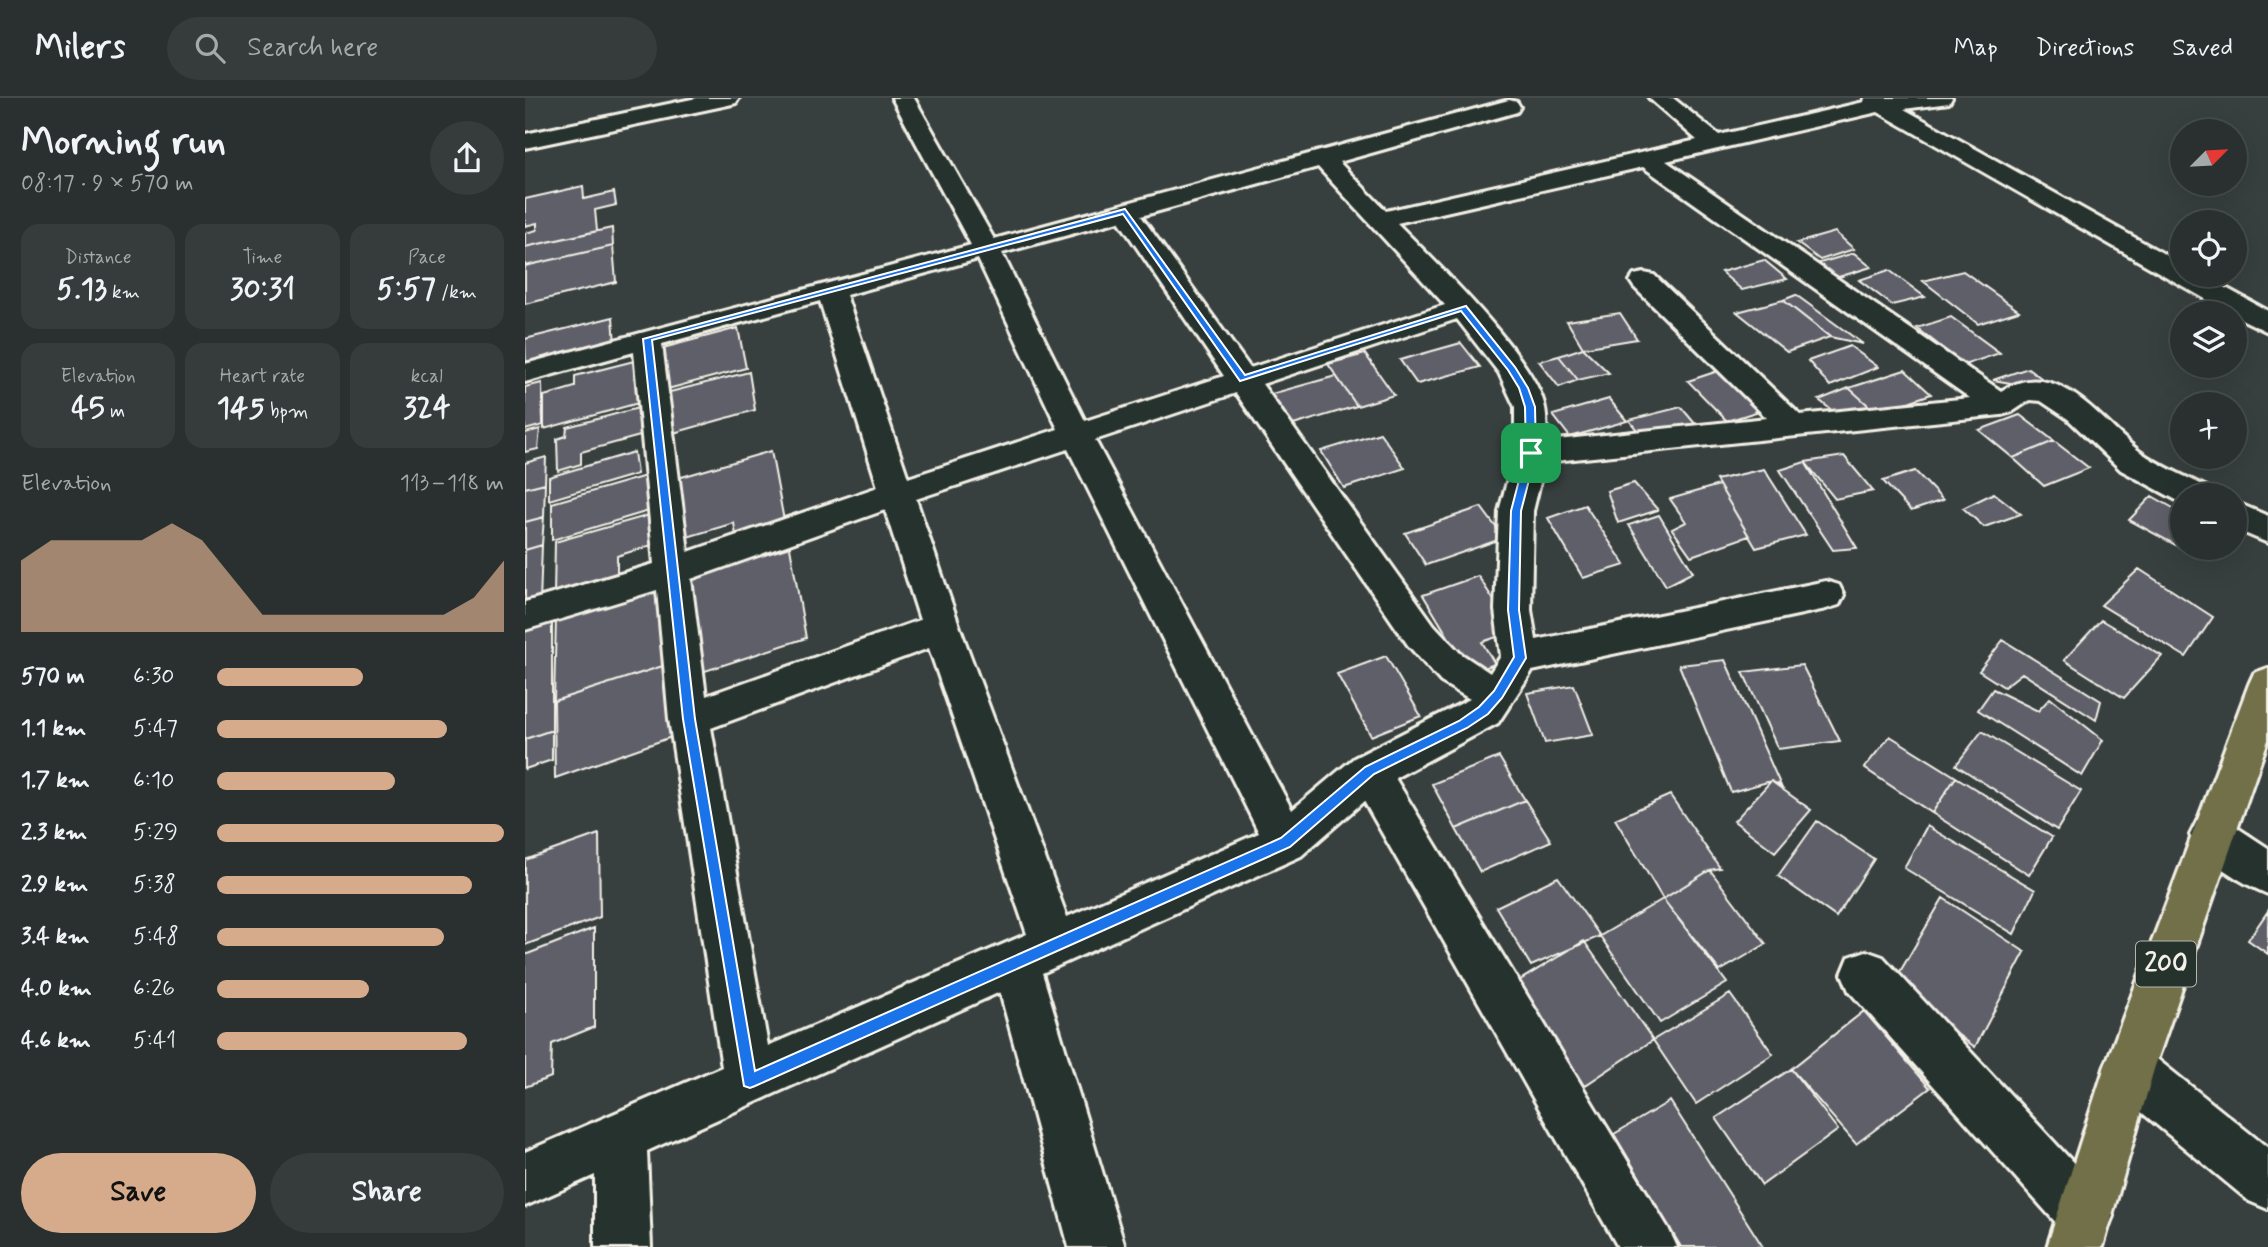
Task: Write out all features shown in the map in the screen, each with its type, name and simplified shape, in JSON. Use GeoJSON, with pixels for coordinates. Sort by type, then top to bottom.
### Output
{"type":"FeatureCollection","features":[{"type":"Feature","properties":{"kind":"main road","name":"200"},"geometry":{"type":"LineString","coordinates":[[2080,1232],[2129,1069],[2268,687]]}},
{"type":"Feature","properties":{"kind":"street"},"geometry":{"type":"LineString","coordinates":[[525,141],[728,98]]}},
{"type":"Feature","properties":{"kind":"street"},"geometry":{"type":"LineString","coordinates":[[904,98],[986,248],[1077,436],[1286,842]]}},
{"type":"Feature","properties":{"kind":"street"},"geometry":{"type":"LineString","coordinates":[[525,373],[830,289],[1324,160],[1509,107],[1496,98]]}},
{"type":"Feature","properties":{"kind":"street"},"geometry":{"type":"LineString","coordinates":[[1660,98],[1714,143]]}},
{"type":"Feature","properties":{"kind":"street"},"geometry":{"type":"LineString","coordinates":[[1382,219],[1649,160],[1875,102],[1941,98]]}},
{"type":"Feature","properties":{"kind":"street"},"geometry":{"type":"LineString","coordinates":[[1875,102],[2268,323]]}},
{"type":"Feature","properties":{"kind":"street"},"geometry":{"type":"LineString","coordinates":[[525,1179],[1286,842],[1369,771],[1463,724],[1483,711],[1498,694],[1520,658],[1513,610],[1516,511],[1531,453],[1530,407],[1512,369],[1463,308],[1324,160]]}},
{"type":"Feature","properties":{"kind":"street"},"geometry":{"type":"LineString","coordinates":[[1649,160],[2001,405]]}},
{"type":"Feature","properties":{"kind":"street"},"geometry":{"type":"LineString","coordinates":[[1125,211],[1421,635],[1448,667],[1468,683],[1498,694]]}},
{"type":"Feature","properties":{"kind":"street"},"geometry":{"type":"LineString","coordinates":[[1644,281],[1793,426]]}},
{"type":"Feature","properties":{"kind":"street"},"geometry":{"type":"LineString","coordinates":[[830,289],[941,628],[1035,954],[1097,1247]]}},
{"type":"Feature","properties":{"kind":"street"},"geometry":{"type":"LineString","coordinates":[[525,616],[674,572],[898,493],[1463,308]]}},
{"type":"Feature","properties":{"kind":"street"},"geometry":{"type":"LineString","coordinates":[[647,339],[689,719],[750,1081]]}},
{"type":"Feature","properties":{"kind":"street"},"geometry":{"type":"LineString","coordinates":[[1531,453],[2001,405],[2024,391],[2039,390],[2072,406],[2123,455],[2141,469],[2170,483]]}},
{"type":"Feature","properties":{"kind":"street"},"geometry":{"type":"LineString","coordinates":[[2247,520],[2268,530]]}},
{"type":"Feature","properties":{"kind":"street"},"geometry":{"type":"LineString","coordinates":[[1520,658],[1826,595]]}},
{"type":"Feature","properties":{"kind":"street"},"geometry":{"type":"LineString","coordinates":[[689,719],[941,628]]}},
{"type":"Feature","properties":{"kind":"street"},"geometry":{"type":"LineString","coordinates":[[1369,771],[1649,1247]]}},
{"type":"Feature","properties":{"kind":"street"},"geometry":{"type":"LineString","coordinates":[[2212,835],[2268,873]]}},
{"type":"Feature","properties":{"kind":"street"},"geometry":{"type":"LineString","coordinates":[[1866,974],[2080,1232]]}},
{"type":"Feature","properties":{"kind":"street"},"geometry":{"type":"LineString","coordinates":[[2129,1069],[2268,1182]]}},
{"type":"Feature","properties":{"kind":"street"},"geometry":{"type":"LineString","coordinates":[[620,1137],[623,1247]]}},
{"type":"Feature","properties":{"kind":"building"},"geometry":{"type":"Polygon","coordinates":[[[583,186],[584,199],[614,192],[616,205],[595,210],[597,231],[525,247],[525,233],[537,230],[537,223],[525,226],[525,199],[583,186]]]}},
{"type":"Feature","properties":{"kind":"building"},"geometry":{"type":"Polygon","coordinates":[[[612,228],[613,246],[525,266],[525,247],[612,228]]]}},
{"type":"Feature","properties":{"kind":"building"},"geometry":{"type":"Polygon","coordinates":[[[1835,232],[1854,249],[1820,260],[1797,243],[1835,232]]]}},
{"type":"Feature","properties":{"kind":"building"},"geometry":{"type":"Polygon","coordinates":[[[613,246],[616,282],[525,304],[525,266],[613,246]]]}},
{"type":"Feature","properties":{"kind":"building"},"geometry":{"type":"Polygon","coordinates":[[[1854,253],[1871,267],[1832,279],[1816,264],[1854,253]]]}},
{"type":"Feature","properties":{"kind":"building"},"geometry":{"type":"Polygon","coordinates":[[[1764,260],[1787,279],[1742,290],[1721,272],[1764,260]]]}},
{"type":"Feature","properties":{"kind":"building"},"geometry":{"type":"Polygon","coordinates":[[[1889,270],[1925,297],[1892,305],[1859,280],[1889,270]]]}},
{"type":"Feature","properties":{"kind":"building"},"geometry":{"type":"Polygon","coordinates":[[[1963,271],[2019,311],[1978,324],[1923,281],[1963,271]]]}},
{"type":"Feature","properties":{"kind":"building"},"geometry":{"type":"Polygon","coordinates":[[[1796,295],[1863,344],[1830,337],[1783,300],[1796,295]]]}},
{"type":"Feature","properties":{"kind":"building"},"geometry":{"type":"Polygon","coordinates":[[[1783,300],[1830,337],[1787,352],[1737,312],[1783,300]]]}},
{"type":"Feature","properties":{"kind":"building"},"geometry":{"type":"Polygon","coordinates":[[[1620,313],[1637,339],[1583,348],[1567,321],[1620,313]]]}},
{"type":"Feature","properties":{"kind":"building"},"geometry":{"type":"Polygon","coordinates":[[[613,317],[615,344],[526,367],[525,339],[613,317]]]}},
{"type":"Feature","properties":{"kind":"building"},"geometry":{"type":"Polygon","coordinates":[[[1951,317],[2000,353],[1964,365],[1917,328],[1951,317]]]}},
{"type":"Feature","properties":{"kind":"building"},"geometry":{"type":"Polygon","coordinates":[[[738,328],[746,368],[664,390],[659,349],[738,328]]]}},
{"type":"Feature","properties":{"kind":"building"},"geometry":{"type":"Polygon","coordinates":[[[1461,343],[1480,367],[1417,384],[1400,360],[1461,343]]]}},
{"type":"Feature","properties":{"kind":"building"},"geometry":{"type":"Polygon","coordinates":[[[1850,346],[1878,367],[1830,386],[1808,361],[1850,346]]]}},
{"type":"Feature","properties":{"kind":"building"},"geometry":{"type":"Polygon","coordinates":[[[1583,348],[1609,373],[1578,380],[1559,356],[1583,348]]]}},
{"type":"Feature","properties":{"kind":"building"},"geometry":{"type":"Polygon","coordinates":[[[1365,354],[1394,395],[1357,406],[1328,364],[1365,354]]]}},
{"type":"Feature","properties":{"kind":"building"},"geometry":{"type":"Polygon","coordinates":[[[1559,356],[1578,380],[1559,387],[1539,361],[1559,356]]]}},
{"type":"Feature","properties":{"kind":"building"},"geometry":{"type":"Polygon","coordinates":[[[638,360],[642,402],[544,429],[544,396],[575,387],[575,376],[638,360]]]}},
{"type":"Feature","properties":{"kind":"building"},"geometry":{"type":"Polygon","coordinates":[[[2028,368],[2058,391],[1993,380],[2028,368]]]}},
{"type":"Feature","properties":{"kind":"building"},"geometry":{"type":"Polygon","coordinates":[[[1905,370],[1931,394],[1877,413],[1849,388],[1905,370]]]}},
{"type":"Feature","properties":{"kind":"building"},"geometry":{"type":"Polygon","coordinates":[[[1718,371],[1759,411],[1727,421],[1688,381],[1718,371]]]}},
{"type":"Feature","properties":{"kind":"building"},"geometry":{"type":"Polygon","coordinates":[[[749,372],[755,410],[670,434],[666,393],[749,372]]]}},
{"type":"Feature","properties":{"kind":"building"},"geometry":{"type":"Polygon","coordinates":[[[1336,376],[1357,406],[1290,426],[1271,394],[1336,376]]]}},
{"type":"Feature","properties":{"kind":"building"},"geometry":{"type":"Polygon","coordinates":[[[542,383],[543,425],[525,430],[525,387],[542,383]]]}},
{"type":"Feature","properties":{"kind":"building"},"geometry":{"type":"Polygon","coordinates":[[[1849,388],[1877,413],[1840,417],[1819,400],[1849,388]]]}},
{"type":"Feature","properties":{"kind":"building"},"geometry":{"type":"Polygon","coordinates":[[[1609,399],[1627,421],[1570,437],[1553,415],[1609,399]]]}},
{"type":"Feature","properties":{"kind":"building"},"geometry":{"type":"Polygon","coordinates":[[[1681,407],[1697,426],[1645,440],[1629,420],[1681,407]]]}},
{"type":"Feature","properties":{"kind":"building"},"geometry":{"type":"Polygon","coordinates":[[[638,408],[640,436],[581,452],[581,464],[558,471],[557,439],[566,436],[567,427],[638,408]]]}},
{"type":"Feature","properties":{"kind":"building"},"geometry":{"type":"Polygon","coordinates":[[[2020,415],[2054,441],[2013,458],[1979,430],[2020,415]]]}},
{"type":"Feature","properties":{"kind":"building"},"geometry":{"type":"Polygon","coordinates":[[[540,429],[538,449],[525,452],[525,433],[540,429]]]}},
{"type":"Feature","properties":{"kind":"building"},"geometry":{"type":"Polygon","coordinates":[[[1380,433],[1405,468],[1344,488],[1321,451],[1380,433]]]}},
{"type":"Feature","properties":{"kind":"building"},"geometry":{"type":"Polygon","coordinates":[[[2054,441],[2089,468],[2044,486],[2013,458],[2054,441]]]}},
{"type":"Feature","properties":{"kind":"building"},"geometry":{"type":"Polygon","coordinates":[[[771,451],[785,526],[737,541],[734,523],[684,538],[678,478],[771,451]]]}},
{"type":"Feature","properties":{"kind":"building"},"geometry":{"type":"Polygon","coordinates":[[[634,452],[637,474],[549,500],[549,477],[634,452]]]}},
{"type":"Feature","properties":{"kind":"building"},"geometry":{"type":"Polygon","coordinates":[[[1844,456],[1873,491],[1835,499],[1805,462],[1844,456]]]}},
{"type":"Feature","properties":{"kind":"building"},"geometry":{"type":"Polygon","coordinates":[[[546,457],[545,483],[525,488],[525,463],[546,457]]]}},
{"type":"Feature","properties":{"kind":"building"},"geometry":{"type":"Polygon","coordinates":[[[1805,462],[1857,548],[1833,550],[1780,470],[1805,462]]]}},
{"type":"Feature","properties":{"kind":"building"},"geometry":{"type":"Polygon","coordinates":[[[1764,469],[1806,535],[1756,548],[1716,480],[1764,469]]]}},
{"type":"Feature","properties":{"kind":"building"},"geometry":{"type":"Polygon","coordinates":[[[1915,471],[1943,500],[1911,511],[1883,481],[1915,471]]]}},
{"type":"Feature","properties":{"kind":"building"},"geometry":{"type":"Polygon","coordinates":[[[649,475],[652,510],[552,540],[552,503],[649,475]]]}},
{"type":"Feature","properties":{"kind":"building"},"geometry":{"type":"Polygon","coordinates":[[[545,483],[544,517],[525,522],[525,488],[545,483]]]}},
{"type":"Feature","properties":{"kind":"building"},"geometry":{"type":"Polygon","coordinates":[[[1634,483],[1658,510],[1618,523],[1607,491],[1634,483]]]}},
{"type":"Feature","properties":{"kind":"building"},"geometry":{"type":"Polygon","coordinates":[[[1719,485],[1749,536],[1691,556],[1672,529],[1686,522],[1670,499],[1719,485]]]}},
{"type":"Feature","properties":{"kind":"building"},"geometry":{"type":"Polygon","coordinates":[[[1994,493],[2021,514],[1984,527],[1963,508],[1994,493]]]}},
{"type":"Feature","properties":{"kind":"building"},"geometry":{"type":"Polygon","coordinates":[[[2152,496],[2170,506],[2170,542],[2129,520],[2152,496]]]}},
{"type":"Feature","properties":{"kind":"building"},"geometry":{"type":"Polygon","coordinates":[[[1585,505],[1625,565],[1583,578],[1548,518],[1585,505]]]}},
{"type":"Feature","properties":{"kind":"building"},"geometry":{"type":"Polygon","coordinates":[[[1481,507],[1504,538],[1426,565],[1405,533],[1481,507]]]}},
{"type":"Feature","properties":{"kind":"building"},"geometry":{"type":"Polygon","coordinates":[[[653,514],[655,544],[617,556],[617,575],[554,594],[555,542],[653,514]]]}},
{"type":"Feature","properties":{"kind":"building"},"geometry":{"type":"Polygon","coordinates":[[[1659,515],[1693,572],[1666,586],[1629,525],[1659,515]]]}},
{"type":"Feature","properties":{"kind":"building"},"geometry":{"type":"Polygon","coordinates":[[[544,517],[542,545],[525,550],[525,522],[544,517]]]}},
{"type":"Feature","properties":{"kind":"building"},"geometry":{"type":"Polygon","coordinates":[[[542,545],[540,603],[525,607],[525,550],[542,545]]]}},
{"type":"Feature","properties":{"kind":"building"},"geometry":{"type":"Polygon","coordinates":[[[790,547],[806,638],[696,674],[688,578],[790,547]]]}},
{"type":"Feature","properties":{"kind":"building"},"geometry":{"type":"Polygon","coordinates":[[[2139,569],[2213,617],[2186,657],[2101,605],[2139,569]]]}},
{"type":"Feature","properties":{"kind":"building"},"geometry":{"type":"Polygon","coordinates":[[[1478,576],[1514,631],[1482,642],[1495,664],[1470,673],[1423,595],[1478,576]]]}},
{"type":"Feature","properties":{"kind":"building"},"geometry":{"type":"Polygon","coordinates":[[[667,584],[672,663],[554,701],[556,618],[667,584]]]}},
{"type":"Feature","properties":{"kind":"building"},"geometry":{"type":"Polygon","coordinates":[[[552,620],[552,730],[525,739],[525,629],[552,620]]]}},
{"type":"Feature","properties":{"kind":"building"},"geometry":{"type":"Polygon","coordinates":[[[2101,620],[2162,656],[2124,698],[2064,660],[2101,620]]]}},
{"type":"Feature","properties":{"kind":"building"},"geometry":{"type":"Polygon","coordinates":[[[2003,640],[2101,701],[2096,720],[2022,673],[2004,687],[1979,671],[2003,640]]]}},
{"type":"Feature","properties":{"kind":"building"},"geometry":{"type":"Polygon","coordinates":[[[1386,656],[1421,716],[1371,736],[1337,674],[1386,656]]]}},
{"type":"Feature","properties":{"kind":"building"},"geometry":{"type":"Polygon","coordinates":[[[1725,660],[1781,786],[1771,781],[1731,792],[1679,665],[1725,660]]]}},
{"type":"Feature","properties":{"kind":"building"},"geometry":{"type":"Polygon","coordinates":[[[672,663],[680,734],[555,778],[554,701],[672,663]]]}},
{"type":"Feature","properties":{"kind":"building"},"geometry":{"type":"Polygon","coordinates":[[[1802,665],[1840,741],[1778,749],[1743,672],[1802,665]]]}},
{"type":"Feature","properties":{"kind":"building"},"geometry":{"type":"Polygon","coordinates":[[[1574,685],[1593,735],[1545,743],[1527,693],[1574,685]]]}},
{"type":"Feature","properties":{"kind":"building"},"geometry":{"type":"Polygon","coordinates":[[[1993,689],[2038,711],[2050,698],[2103,740],[2082,776],[1978,710],[1993,689]]]}},
{"type":"Feature","properties":{"kind":"building"},"geometry":{"type":"Polygon","coordinates":[[[552,730],[552,760],[525,769],[525,739],[552,730]]]}},
{"type":"Feature","properties":{"kind":"building"},"geometry":{"type":"Polygon","coordinates":[[[1982,731],[2081,791],[2057,830],[1956,765],[1982,731]]]}},
{"type":"Feature","properties":{"kind":"building"},"geometry":{"type":"Polygon","coordinates":[[[1890,736],[1956,777],[1932,813],[1864,768],[1890,736]]]}},
{"type":"Feature","properties":{"kind":"building"},"geometry":{"type":"Polygon","coordinates":[[[1499,757],[1525,800],[1456,829],[1432,784],[1499,757]]]}},
{"type":"Feature","properties":{"kind":"building"},"geometry":{"type":"Polygon","coordinates":[[[1956,777],[2052,837],[2029,875],[1932,813],[1956,777]]]}},
{"type":"Feature","properties":{"kind":"building"},"geometry":{"type":"Polygon","coordinates":[[[1771,781],[1811,810],[1775,852],[1734,821],[1771,781]]]}},
{"type":"Feature","properties":{"kind":"building"},"geometry":{"type":"Polygon","coordinates":[[[1670,795],[1720,868],[1710,870],[1663,899],[1615,819],[1670,795]]]}},
{"type":"Feature","properties":{"kind":"building"},"geometry":{"type":"Polygon","coordinates":[[[1525,800],[1551,841],[1480,872],[1456,829],[1525,800]]]}},
{"type":"Feature","properties":{"kind":"building"},"geometry":{"type":"Polygon","coordinates":[[[1817,821],[1874,859],[1836,917],[1778,876],[1817,821]]]}},
{"type":"Feature","properties":{"kind":"building"},"geometry":{"type":"Polygon","coordinates":[[[1927,826],[2035,890],[2014,934],[1904,868],[1927,826]]]}},
{"type":"Feature","properties":{"kind":"building"},"geometry":{"type":"Polygon","coordinates":[[[599,834],[600,917],[525,945],[525,860],[599,834]]]}},
{"type":"Feature","properties":{"kind":"building"},"geometry":{"type":"Polygon","coordinates":[[[1710,870],[1766,944],[1720,971],[1663,899],[1710,870]]]}},
{"type":"Feature","properties":{"kind":"building"},"geometry":{"type":"Polygon","coordinates":[[[1558,877],[1600,936],[1531,966],[1496,907],[1558,877]]]}},
{"type":"Feature","properties":{"kind":"building"},"geometry":{"type":"Polygon","coordinates":[[[1943,898],[2025,952],[1975,1047],[1891,987],[1943,898]]]}},
{"type":"Feature","properties":{"kind":"building"},"geometry":{"type":"Polygon","coordinates":[[[1663,899],[1727,983],[1660,1023],[1600,936],[1663,899]]]}},
{"type":"Feature","properties":{"kind":"building"},"geometry":{"type":"Polygon","coordinates":[[[2268,911],[2268,954],[2248,940],[2268,911]]]}},
{"type":"Feature","properties":{"kind":"building"},"geometry":{"type":"Polygon","coordinates":[[[594,928],[594,1027],[552,1044],[551,1077],[525,1087],[525,955],[594,928]]]}},
{"type":"Feature","properties":{"kind":"building"},"geometry":{"type":"Polygon","coordinates":[[[1584,941],[1653,1040],[1575,1092],[1507,988],[1584,941]]]}},
{"type":"Feature","properties":{"kind":"building"},"geometry":{"type":"Polygon","coordinates":[[[1730,994],[1773,1054],[1696,1104],[1653,1040],[1730,994]]]}},
{"type":"Feature","properties":{"kind":"building"},"geometry":{"type":"Polygon","coordinates":[[[1864,1011],[1930,1088],[1856,1144],[1791,1069],[1864,1011]]]}},
{"type":"Feature","properties":{"kind":"building"},"geometry":{"type":"Polygon","coordinates":[[[1791,1069],[1838,1130],[1762,1185],[1716,1118],[1791,1069]]]}},
{"type":"Feature","properties":{"kind":"building"},"geometry":{"type":"Polygon","coordinates":[[[1670,1101],[1763,1247],[1681,1247],[1614,1134],[1670,1101]]]}},
{"type":"Feature","properties":{"kind":"route"},"geometry":{"type":"LineString","coordinates":[[1125,211],[1243,379],[1463,308],[1512,369],[1523,388],[1530,407],[1531,453],[1516,511],[1513,610],[1520,658],[1498,694],[1483,711],[1463,724],[1369,771],[1286,842],[750,1081],[689,719],[647,339],[1125,211]]}}]}
